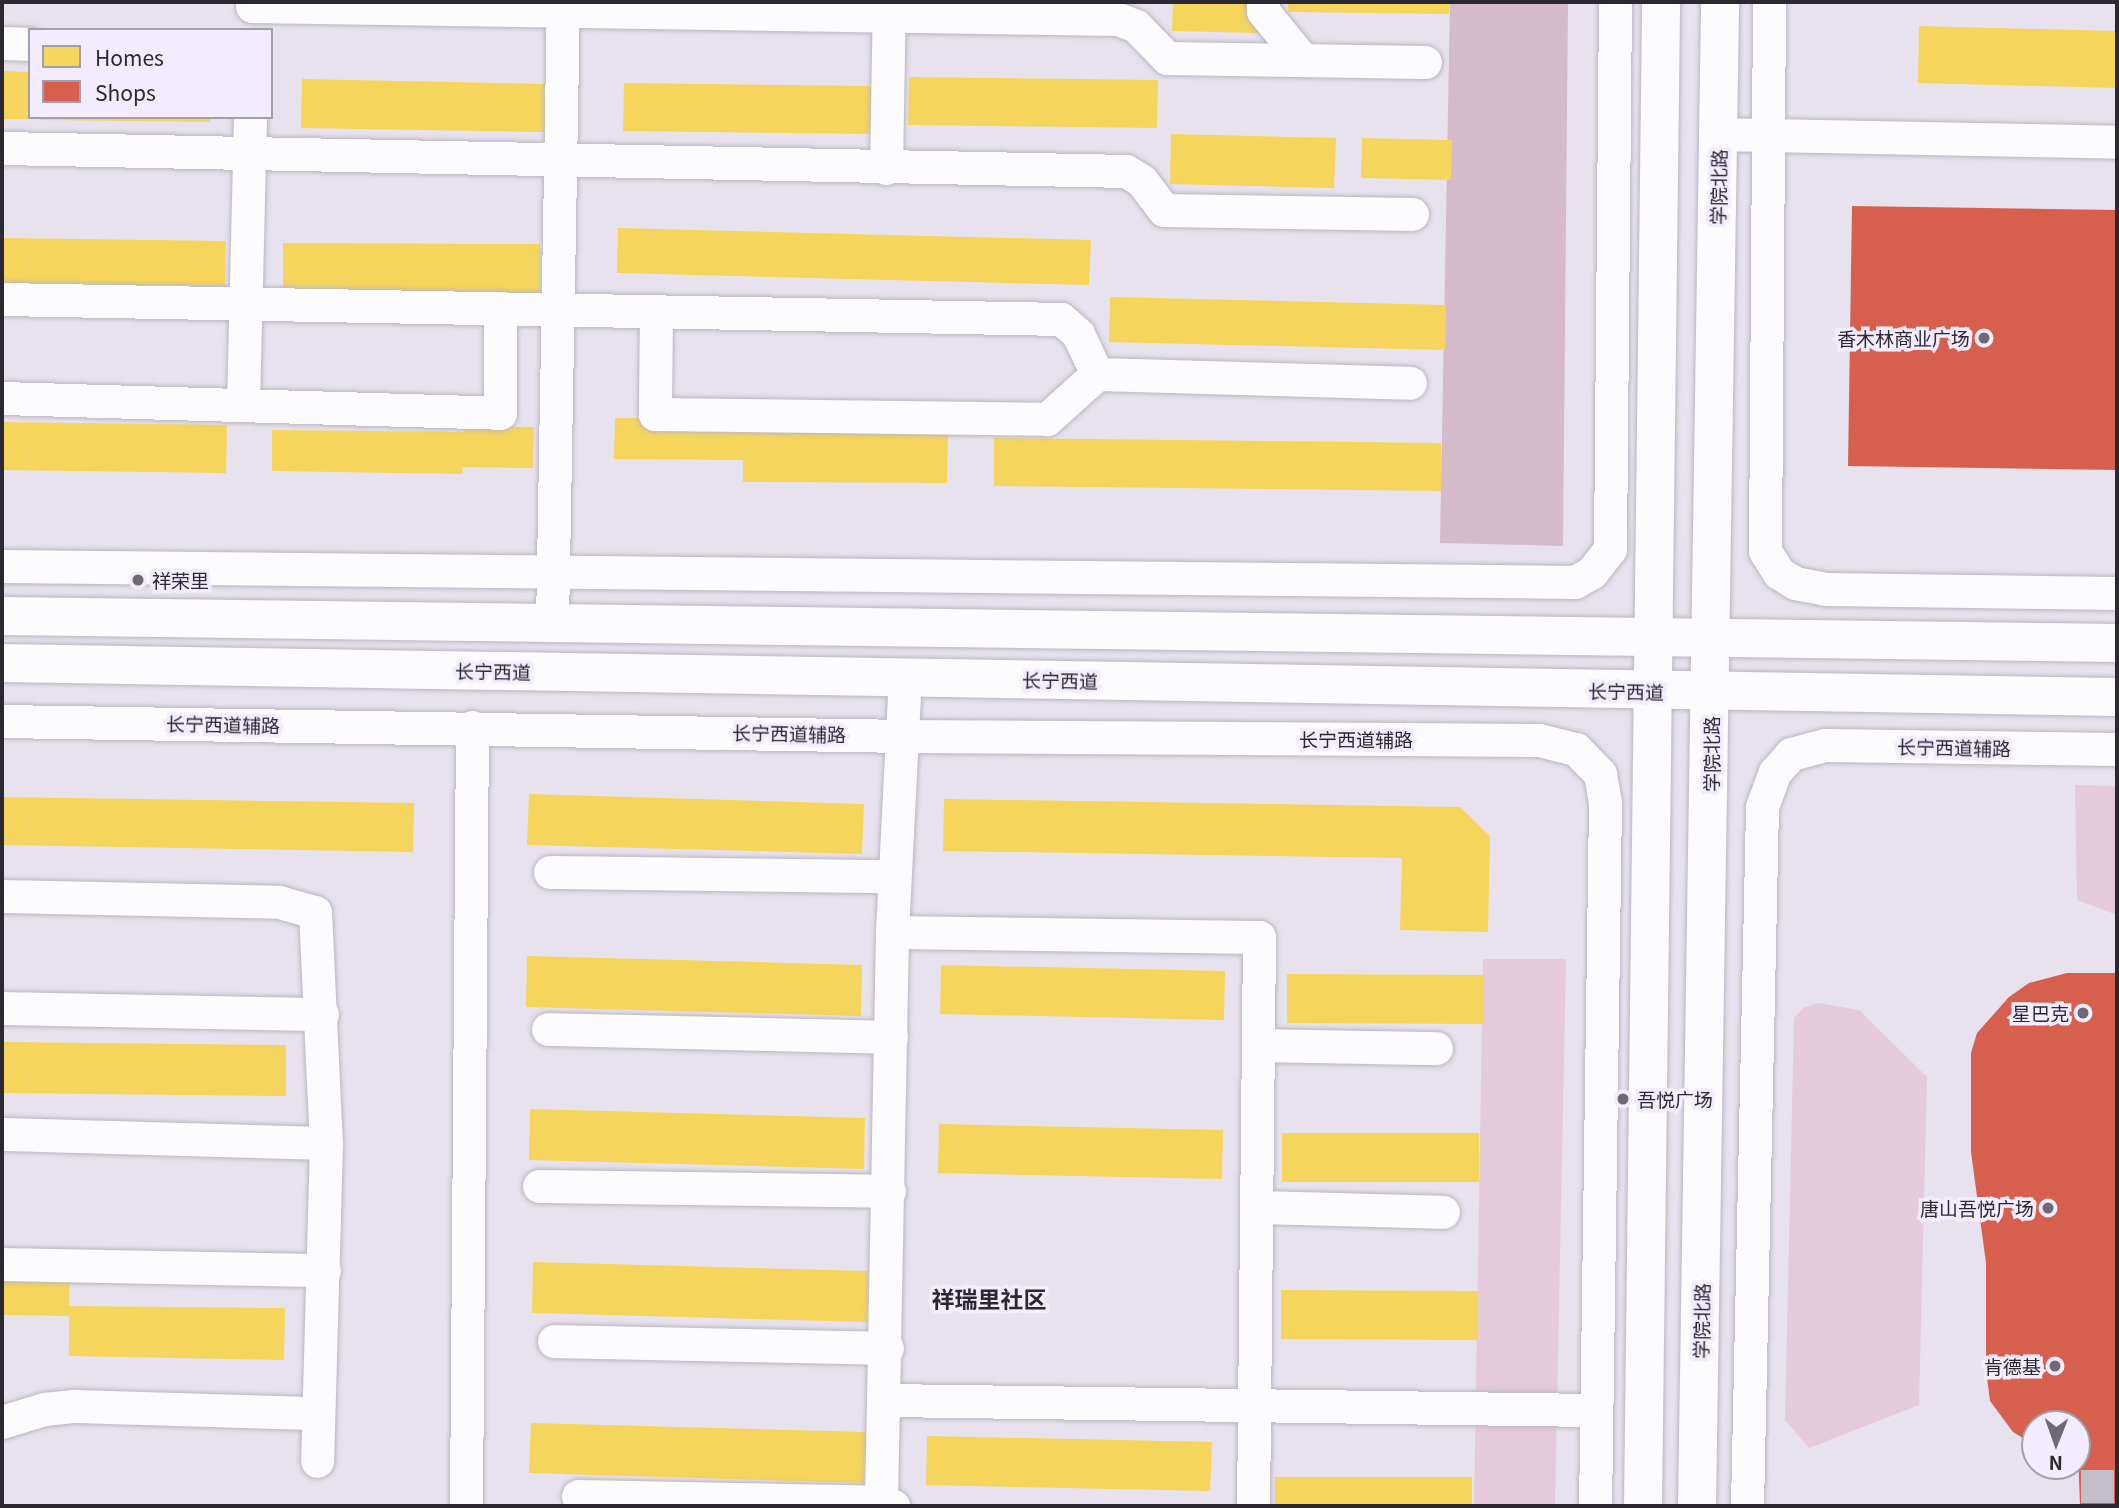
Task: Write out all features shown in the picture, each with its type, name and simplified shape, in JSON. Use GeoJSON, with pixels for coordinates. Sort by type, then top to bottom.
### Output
{"type":"FeatureCollection","features":[{"type":"Feature","properties":{"kind":"main road"},"geometry":{"type":"LineString","coordinates":[[1643,1506],[1661,2]]}},
{"type":"Feature","properties":{"kind":"main road","name":"学院北路"},"geometry":{"type":"LineString","coordinates":[[1697,1506],[1712,692],[1720,2]]}},
{"type":"Feature","properties":{"kind":"main road"},"geometry":{"type":"LineString","coordinates":[[2,616],[2117,643]]}},
{"type":"Feature","properties":{"kind":"main road","name":"长宁西道"},"geometry":{"type":"LineString","coordinates":[[2,663],[1651,692],[2117,697]]}},
{"type":"Feature","properties":{"kind":"street"},"geometry":{"type":"LineString","coordinates":[[1263,2],[1263,11],[1302,59]]}},
{"type":"Feature","properties":{"kind":"street"},"geometry":{"type":"LineString","coordinates":[[2,566],[555,569],[1575,582],[1592,572],[1610,548],[1615,2]]}},
{"type":"Feature","properties":{"kind":"street"},"geometry":{"type":"LineString","coordinates":[[1769,2],[1765,551],[1779,573],[1795,583],[1825,589],[2117,593]]}},
{"type":"Feature","properties":{"kind":"street"},"geometry":{"type":"LineString","coordinates":[[250,13],[563,6],[889,10],[1118,19],[1136,26],[1167,58],[1425,62]]}},
{"type":"Feature","properties":{"kind":"street"},"geometry":{"type":"LineString","coordinates":[[552,624],[563,6]]}},
{"type":"Feature","properties":{"kind":"street"},"geometry":{"type":"LineString","coordinates":[[886,168],[889,10]]}},
{"type":"Feature","properties":{"kind":"street"},"geometry":{"type":"LineString","coordinates":[[2,43],[28,44]]}},
{"type":"Feature","properties":{"kind":"street"},"geometry":{"type":"LineString","coordinates":[[243,405],[250,119]]}},
{"type":"Feature","properties":{"kind":"street"},"geometry":{"type":"LineString","coordinates":[[1718,134],[2117,142]]}},
{"type":"Feature","properties":{"kind":"street"},"geometry":{"type":"LineString","coordinates":[[2,148],[561,162],[1126,171],[1142,181],[1164,210],[1412,214]]}},
{"type":"Feature","properties":{"kind":"street"},"geometry":{"type":"LineString","coordinates":[[2,299],[1061,319],[1078,334],[1097,373]]}},
{"type":"Feature","properties":{"kind":"street"},"geometry":{"type":"LineString","coordinates":[[2,398],[500,412],[500,310]]}},
{"type":"Feature","properties":{"kind":"street"},"geometry":{"type":"LineString","coordinates":[[656,311],[655,414],[1047,419],[1097,373],[1410,383]]}},
{"type":"Feature","properties":{"kind":"street"},"geometry":{"type":"LineString","coordinates":[[578,1496],[887,1504],[892,933],[898,760],[904,736],[905,677]]}},
{"type":"Feature","properties":{"kind":"street","name":"长宁西道辅路"},"geometry":{"type":"LineString","coordinates":[[2,721],[904,736],[1539,740],[1576,749],[1600,774],[1605,802],[1596,1410]]}},
{"type":"Feature","properties":{"kind":"street"},"geometry":{"type":"LineString","coordinates":[[466,1506],[472,727]]}},
{"type":"Feature","properties":{"kind":"street","name":"长宁西道辅路"},"geometry":{"type":"LineString","coordinates":[[1747,1506],[1762,807],[1775,772],[1791,754],[1825,745],[2117,749]]}},
{"type":"Feature","properties":{"kind":"street"},"geometry":{"type":"LineString","coordinates":[[550,872],[894,876]]}},
{"type":"Feature","properties":{"kind":"street"},"geometry":{"type":"LineString","coordinates":[[2,896],[279,902],[315,912],[322,1014],[326,1143],[317,1461]]}},
{"type":"Feature","properties":{"kind":"street"},"geometry":{"type":"LineString","coordinates":[[892,933],[1259,937],[1253,1506]]}},
{"type":"Feature","properties":{"kind":"street"},"geometry":{"type":"LineString","coordinates":[[2,1008],[322,1014]]}},
{"type":"Feature","properties":{"kind":"street"},"geometry":{"type":"LineString","coordinates":[[548,1030],[891,1037]]}},
{"type":"Feature","properties":{"kind":"street"},"geometry":{"type":"LineString","coordinates":[[1258,1045],[1436,1048]]}},
{"type":"Feature","properties":{"kind":"street"},"geometry":{"type":"LineString","coordinates":[[2,1134],[326,1143]]}},
{"type":"Feature","properties":{"kind":"street"},"geometry":{"type":"LineString","coordinates":[[539,1186],[889,1191]]}},
{"type":"Feature","properties":{"kind":"street"},"geometry":{"type":"LineString","coordinates":[[1256,1207],[1443,1212]]}},
{"type":"Feature","properties":{"kind":"street"},"geometry":{"type":"LineString","coordinates":[[2,1265],[324,1270]]}},
{"type":"Feature","properties":{"kind":"street"},"geometry":{"type":"LineString","coordinates":[[554,1341],[887,1348]]}},
{"type":"Feature","properties":{"kind":"street"},"geometry":{"type":"LineString","coordinates":[[886,1400],[1596,1410],[1595,1506]]}},
{"type":"Feature","properties":{"kind":"street"},"geometry":{"type":"LineString","coordinates":[[2,1422],[44,1409],[75,1406],[318,1413]]}},
{"type":"Feature","properties":{"kind":"shaded area"},"geometry":{"type":"Polygon","coordinates":[[[1450,2],[1568,2],[1563,546],[1440,543],[1450,2]]]}},
{"type":"Feature","properties":{"kind":"shaded area"},"geometry":{"type":"Polygon","coordinates":[[[2075,785],[2117,786],[2117,915],[2077,900],[2075,785]]]}},
{"type":"Feature","properties":{"kind":"shaded area"},"geometry":{"type":"Polygon","coordinates":[[[1483,959],[1566,959],[1555,1506],[1474,1506],[1483,959]]]}},
{"type":"Feature","properties":{"kind":"shaded area"},"geometry":{"type":"Polygon","coordinates":[[[1818,1003],[1859,1010],[1927,1077],[1919,1405],[1809,1448],[1785,1420],[1794,1018],[1803,1008],[1818,1003]]]}},
{"type":"Feature","properties":{"kind":"building: Homes"},"geometry":{"type":"Polygon","coordinates":[[[1173,2],[1259,2],[1259,33],[1172,31],[1173,2]]]}},
{"type":"Feature","properties":{"kind":"building: Homes"},"geometry":{"type":"Polygon","coordinates":[[[1288,2],[1449,2],[1449,14],[1288,12],[1288,2]]]}},
{"type":"Feature","properties":{"kind":"building: Homes"},"geometry":{"type":"Polygon","coordinates":[[[1919,26],[2117,31],[2117,88],[1918,83],[1919,26]]]}},
{"type":"Feature","properties":{"kind":"building: Homes"},"geometry":{"type":"Polygon","coordinates":[[[2,71],[28,72],[28,119],[2,119],[2,71]]]}},
{"type":"Feature","properties":{"kind":"building: Homes"},"geometry":{"type":"Polygon","coordinates":[[[909,77],[1158,80],[1157,128],[908,125],[909,77]]]}},
{"type":"Feature","properties":{"kind":"building: Homes"},"geometry":{"type":"Polygon","coordinates":[[[302,79],[546,84],[545,132],[301,128],[302,79]]]}},
{"type":"Feature","properties":{"kind":"building: Homes"},"geometry":{"type":"Polygon","coordinates":[[[624,83],[873,86],[873,134],[623,131],[624,83]]]}},
{"type":"Feature","properties":{"kind":"building: Homes"},"geometry":{"type":"Polygon","coordinates":[[[210,119],[210,122],[41,120],[210,119]]]}},
{"type":"Feature","properties":{"kind":"building: Homes"},"geometry":{"type":"Polygon","coordinates":[[[1171,134],[1336,138],[1334,188],[1170,184],[1171,134]]]}},
{"type":"Feature","properties":{"kind":"building: Homes"},"geometry":{"type":"Polygon","coordinates":[[[1362,138],[1452,140],[1451,180],[1361,178],[1362,138]]]}},
{"type":"Feature","properties":{"kind":"building: Homes"},"geometry":{"type":"Polygon","coordinates":[[[618,228],[1091,240],[1089,285],[617,273],[618,228]]]}},
{"type":"Feature","properties":{"kind":"building: Homes"},"geometry":{"type":"Polygon","coordinates":[[[2,238],[226,241],[225,286],[2,283],[2,238]]]}},
{"type":"Feature","properties":{"kind":"building: Homes"},"geometry":{"type":"Polygon","coordinates":[[[283,243],[540,244],[540,294],[283,292],[283,243]]]}},
{"type":"Feature","properties":{"kind":"building: Homes"},"geometry":{"type":"Polygon","coordinates":[[[1110,297],[1446,305],[1445,350],[1109,342],[1110,297]]]}},
{"type":"Feature","properties":{"kind":"building: Homes"},"geometry":{"type":"Polygon","coordinates":[[[615,418],[750,419],[948,433],[947,483],[743,482],[743,460],[614,459],[615,418]]]}},
{"type":"Feature","properties":{"kind":"building: Homes"},"geometry":{"type":"Polygon","coordinates":[[[2,422],[227,425],[226,473],[2,470],[2,422]]]}},
{"type":"Feature","properties":{"kind":"building: Homes"},"geometry":{"type":"Polygon","coordinates":[[[464,426],[534,427],[533,468],[462,467],[463,474],[272,471],[272,430],[464,432],[464,426]]]}},
{"type":"Feature","properties":{"kind":"building: Homes"},"geometry":{"type":"Polygon","coordinates":[[[994,438],[1441,443],[1441,491],[994,486],[994,438]]]}},
{"type":"Feature","properties":{"kind":"building: Homes"},"geometry":{"type":"Polygon","coordinates":[[[529,794],[864,804],[862,854],[527,845],[529,794]]]}},
{"type":"Feature","properties":{"kind":"building: Homes"},"geometry":{"type":"Polygon","coordinates":[[[2,797],[414,803],[413,852],[2,845],[2,797]]]}},
{"type":"Feature","properties":{"kind":"building: Homes"},"geometry":{"type":"Polygon","coordinates":[[[944,799],[1460,807],[1490,836],[1488,932],[1400,930],[1402,858],[943,851],[944,799]]]}},
{"type":"Feature","properties":{"kind":"building: Homes"},"geometry":{"type":"Polygon","coordinates":[[[527,956],[862,965],[861,1016],[526,1007],[527,956]]]}},
{"type":"Feature","properties":{"kind":"building: Homes"},"geometry":{"type":"Polygon","coordinates":[[[941,965],[1225,971],[1224,1020],[940,1014],[941,965]]]}},
{"type":"Feature","properties":{"kind":"building: Homes"},"geometry":{"type":"Polygon","coordinates":[[[1287,974],[1484,975],[1484,1024],[1287,1023],[1287,974]]]}},
{"type":"Feature","properties":{"kind":"building: Homes"},"geometry":{"type":"Polygon","coordinates":[[[2,1042],[286,1045],[286,1096],[2,1093],[2,1042]]]}},
{"type":"Feature","properties":{"kind":"building: Homes"},"geometry":{"type":"Polygon","coordinates":[[[530,1109],[865,1118],[864,1169],[529,1160],[530,1109]]]}},
{"type":"Feature","properties":{"kind":"building: Homes"},"geometry":{"type":"Polygon","coordinates":[[[939,1124],[1223,1130],[1222,1179],[938,1173],[939,1124]]]}},
{"type":"Feature","properties":{"kind":"building: Homes"},"geometry":{"type":"Polygon","coordinates":[[[1282,1133],[1479,1133],[1479,1182],[1282,1182],[1282,1133]]]}},
{"type":"Feature","properties":{"kind":"building: Homes"},"geometry":{"type":"Polygon","coordinates":[[[2,1260],[70,1273],[69,1306],[285,1308],[284,1360],[69,1356],[69,1316],[2,1315],[2,1260]]]}},
{"type":"Feature","properties":{"kind":"building: Homes"},"geometry":{"type":"Polygon","coordinates":[[[533,1262],[868,1271],[867,1322],[532,1313],[533,1262]]]}},
{"type":"Feature","properties":{"kind":"building: Homes"},"geometry":{"type":"Polygon","coordinates":[[[1281,1290],[1478,1291],[1478,1340],[1281,1339],[1281,1290]]]}},
{"type":"Feature","properties":{"kind":"building: Homes"},"geometry":{"type":"Polygon","coordinates":[[[531,1423],[866,1432],[864,1483],[529,1473],[531,1423]]]}},
{"type":"Feature","properties":{"kind":"building: Homes"},"geometry":{"type":"Polygon","coordinates":[[[927,1436],[1212,1442],[1210,1491],[926,1485],[927,1436]]]}},
{"type":"Feature","properties":{"kind":"building: Homes"},"geometry":{"type":"Polygon","coordinates":[[[1275,1477],[1472,1477],[1472,1506],[1275,1506],[1275,1477]]]}},
{"type":"Feature","properties":{"kind":"building: Shops","name":"香木林商业广场"},"geometry":{"type":"Polygon","coordinates":[[[1852,206],[2117,210],[2117,470],[1848,466],[1852,206]]]}},
{"type":"Feature","properties":{"kind":"building: Shops","name":"唐山吾悦广场"},"geometry":{"type":"Polygon","coordinates":[[[2067,973],[2117,973],[2117,1506],[2080,1506],[2079,1480],[2091,1480],[2091,1410],[2021,1410],[2021,1437],[2013,1432],[1990,1401],[1986,1370],[1986,1263],[1971,1152],[1971,1053],[1977,1033],[2009,997],[2029,983],[2067,973]]]}},
{"type":"Feature","properties":{"kind":"tunnel"},"geometry":{"type":"LineString","coordinates":[[2081,1486],[2117,1486]]}},
{"type":"Feature","properties":{"kind":"place","name":"香木林商业广场"},"geometry":{"type":"Point","coordinates":[1984,338]}},
{"type":"Feature","properties":{"kind":"place","name":"祥荣里"},"geometry":{"type":"Point","coordinates":[138,580]}},
{"type":"Feature","properties":{"kind":"place","name":"星巴克"},"geometry":{"type":"Point","coordinates":[2083,1013]}},
{"type":"Feature","properties":{"kind":"place","name":"吾悦广场"},"geometry":{"type":"Point","coordinates":[1623,1099]}},
{"type":"Feature","properties":{"kind":"place","name":"唐山吾悦广场"},"geometry":{"type":"Point","coordinates":[2048,1208]}},
{"type":"Feature","properties":{"kind":"place","name":"肯德基"},"geometry":{"type":"Point","coordinates":[2055,1366]}},
{"type":"Feature","properties":{"kind":"district","name":"祥瑞里社区"},"geometry":{"type":"Point","coordinates":[989,1298]}}]}
